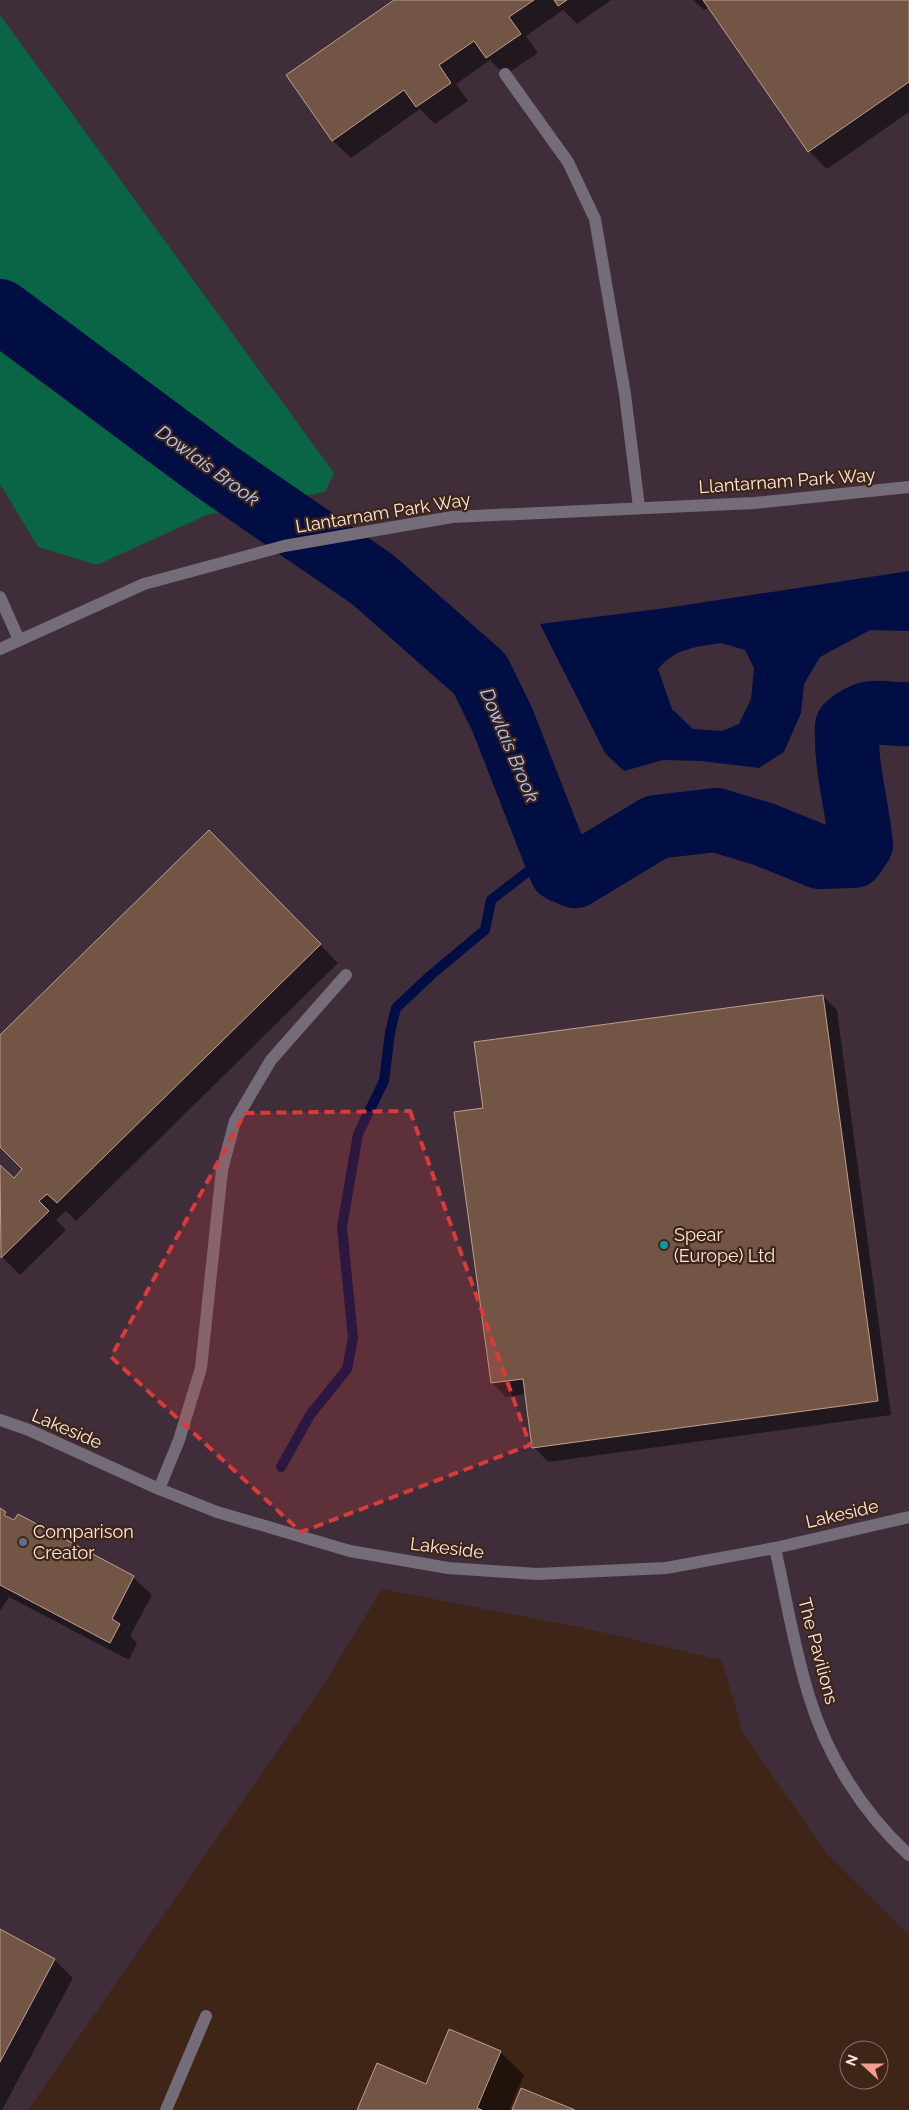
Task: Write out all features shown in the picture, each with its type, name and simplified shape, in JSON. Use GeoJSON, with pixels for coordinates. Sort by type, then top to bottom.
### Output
{"type":"FeatureCollection","features":[{"type":"Feature","properties":{"kind":"street"},"geometry":{"type":"LineString","coordinates":[[505,74],[568,162],[595,219],[625,394],[639,508]]}},
{"type":"Feature","properties":{"kind":"street","name":"Llantarnam Park Way"},"geometry":{"type":"LineString","coordinates":[[0,649],[144,584],[284,546],[452,517],[754,503],[909,487]]}},
{"type":"Feature","properties":{"kind":"street"},"geometry":{"type":"LineString","coordinates":[[0,597],[19,640]]}},
{"type":"Feature","properties":{"kind":"street"},"geometry":{"type":"LineString","coordinates":[[159,1489],[179,1440],[201,1368],[222,1170],[235,1121],[271,1060],[346,975]]}},
{"type":"Feature","properties":{"kind":"street","name":"Lakeside"},"geometry":{"type":"LineString","coordinates":[[0,1420],[29,1430],[159,1489],[225,1514],[340,1548],[448,1568],[537,1574],[666,1568],[775,1548],[909,1517]]}},
{"type":"Feature","properties":{"kind":"street","name":"The Pavilions"},"geometry":{"type":"LineString","coordinates":[[775,1548],[809,1697],[825,1737],[858,1799],[894,1841],[909,1855]]}},
{"type":"Feature","properties":{"kind":"street"},"geometry":{"type":"LineString","coordinates":[[166,2110],[206,2016]]}},
{"type":"Feature","properties":{"kind":"highlighted area"},"geometry":{"type":"Polygon","coordinates":[[[410,1111],[530,1445],[301,1532],[111,1357],[245,1113],[410,1111]]]}},
{"type":"Feature","properties":{"kind":"shaded area"},"geometry":{"type":"Polygon","coordinates":[[[0,0],[909,0],[909,1935],[827,1854],[743,1733],[722,1660],[584,1628],[382,1589],[324,1684],[28,2110],[0,2110],[0,484],[38,547],[97,565],[207,515],[325,492],[0,15],[0,0]]]}},
{"type":"Feature","properties":{"kind":"shaded area"},"geometry":{"type":"Polygon","coordinates":[[[909,571],[909,631],[870,630],[820,657],[804,684],[801,713],[784,752],[759,768],[701,761],[663,760],[624,771],[605,753],[540,624],[666,608],[909,571]],[[721,643],[695,647],[672,657],[658,669],[672,709],[693,729],[722,731],[739,724],[751,699],[754,668],[745,650],[721,643]]]}},
{"type":"Feature","properties":{"kind":"green space"},"geometry":{"type":"Polygon","coordinates":[[[0,15],[334,473],[325,492],[207,515],[97,565],[38,547],[0,484],[0,15]]]}},
{"type":"Feature","properties":{"kind":"building"},"geometry":{"type":"Polygon","coordinates":[[[394,0],[534,0],[509,17],[521,34],[486,58],[474,41],[439,65],[451,83],[416,107],[404,90],[332,141],[286,75],[394,0]]]}},
{"type":"Feature","properties":{"kind":"building"},"geometry":{"type":"Polygon","coordinates":[[[554,0],[567,0],[558,6],[554,0]]]}},
{"type":"Feature","properties":{"kind":"building"},"geometry":{"type":"Polygon","coordinates":[[[703,0],[909,0],[909,82],[808,152],[703,0]]]}},
{"type":"Feature","properties":{"kind":"building"},"geometry":{"type":"Polygon","coordinates":[[[209,830],[321,944],[57,1203],[47,1194],[39,1201],[49,1211],[1,1258],[0,1165],[14,1178],[22,1169],[0,1147],[0,1035],[209,830]]]}},
{"type":"Feature","properties":{"kind":"building","name":"Spear (Europe) Ltd"},"geometry":{"type":"Polygon","coordinates":[[[823,995],[878,1401],[532,1448],[523,1379],[491,1383],[454,1112],[483,1108],[474,1042],[823,995]]]}},
{"type":"Feature","properties":{"kind":"building"},"geometry":{"type":"Polygon","coordinates":[[[0,1508],[6,1512],[4,1515],[14,1520],[18,1514],[134,1576],[112,1619],[120,1624],[110,1643],[0,1585],[0,1508]]]}},
{"type":"Feature","properties":{"kind":"building"},"geometry":{"type":"Polygon","coordinates":[[[0,1929],[55,1959],[0,2062],[0,1929]]]}},
{"type":"Feature","properties":{"kind":"building"},"geometry":{"type":"Polygon","coordinates":[[[449,2029],[501,2051],[477,2108],[482,2110],[357,2110],[377,2063],[426,2084],[449,2029]]]}},
{"type":"Feature","properties":{"kind":"building"},"geometry":{"type":"Polygon","coordinates":[[[521,2088],[575,2110],[512,2110],[521,2088]]]}},
{"type":"Feature","properties":{"kind":"waterway","name":"Dowlais Brook"},"geometry":{"type":"LineString","coordinates":[[0,311],[215,471],[372,579],[480,674],[502,719],[561,870],[575,876],[656,827],[716,820],[763,834],[820,857],[853,856],[861,844],[849,770],[847,726],[856,719],[870,713],[909,714]]}},
{"type":"Feature","properties":{"kind":"waterway"},"geometry":{"type":"LineString","coordinates":[[281,1467],[310,1415],[347,1369],[353,1338],[342,1227],[358,1134],[384,1081],[390,1033],[396,1008],[431,975],[485,930],[491,900],[553,852]]}},
{"type":"Feature","properties":{"kind":"place","name":"Spear (Europe) Ltd"},"geometry":{"type":"Point","coordinates":[664,1245]}},
{"type":"Feature","properties":{"kind":"place","name":"Comparison Creator"},"geometry":{"type":"Point","coordinates":[23,1542]}}]}
